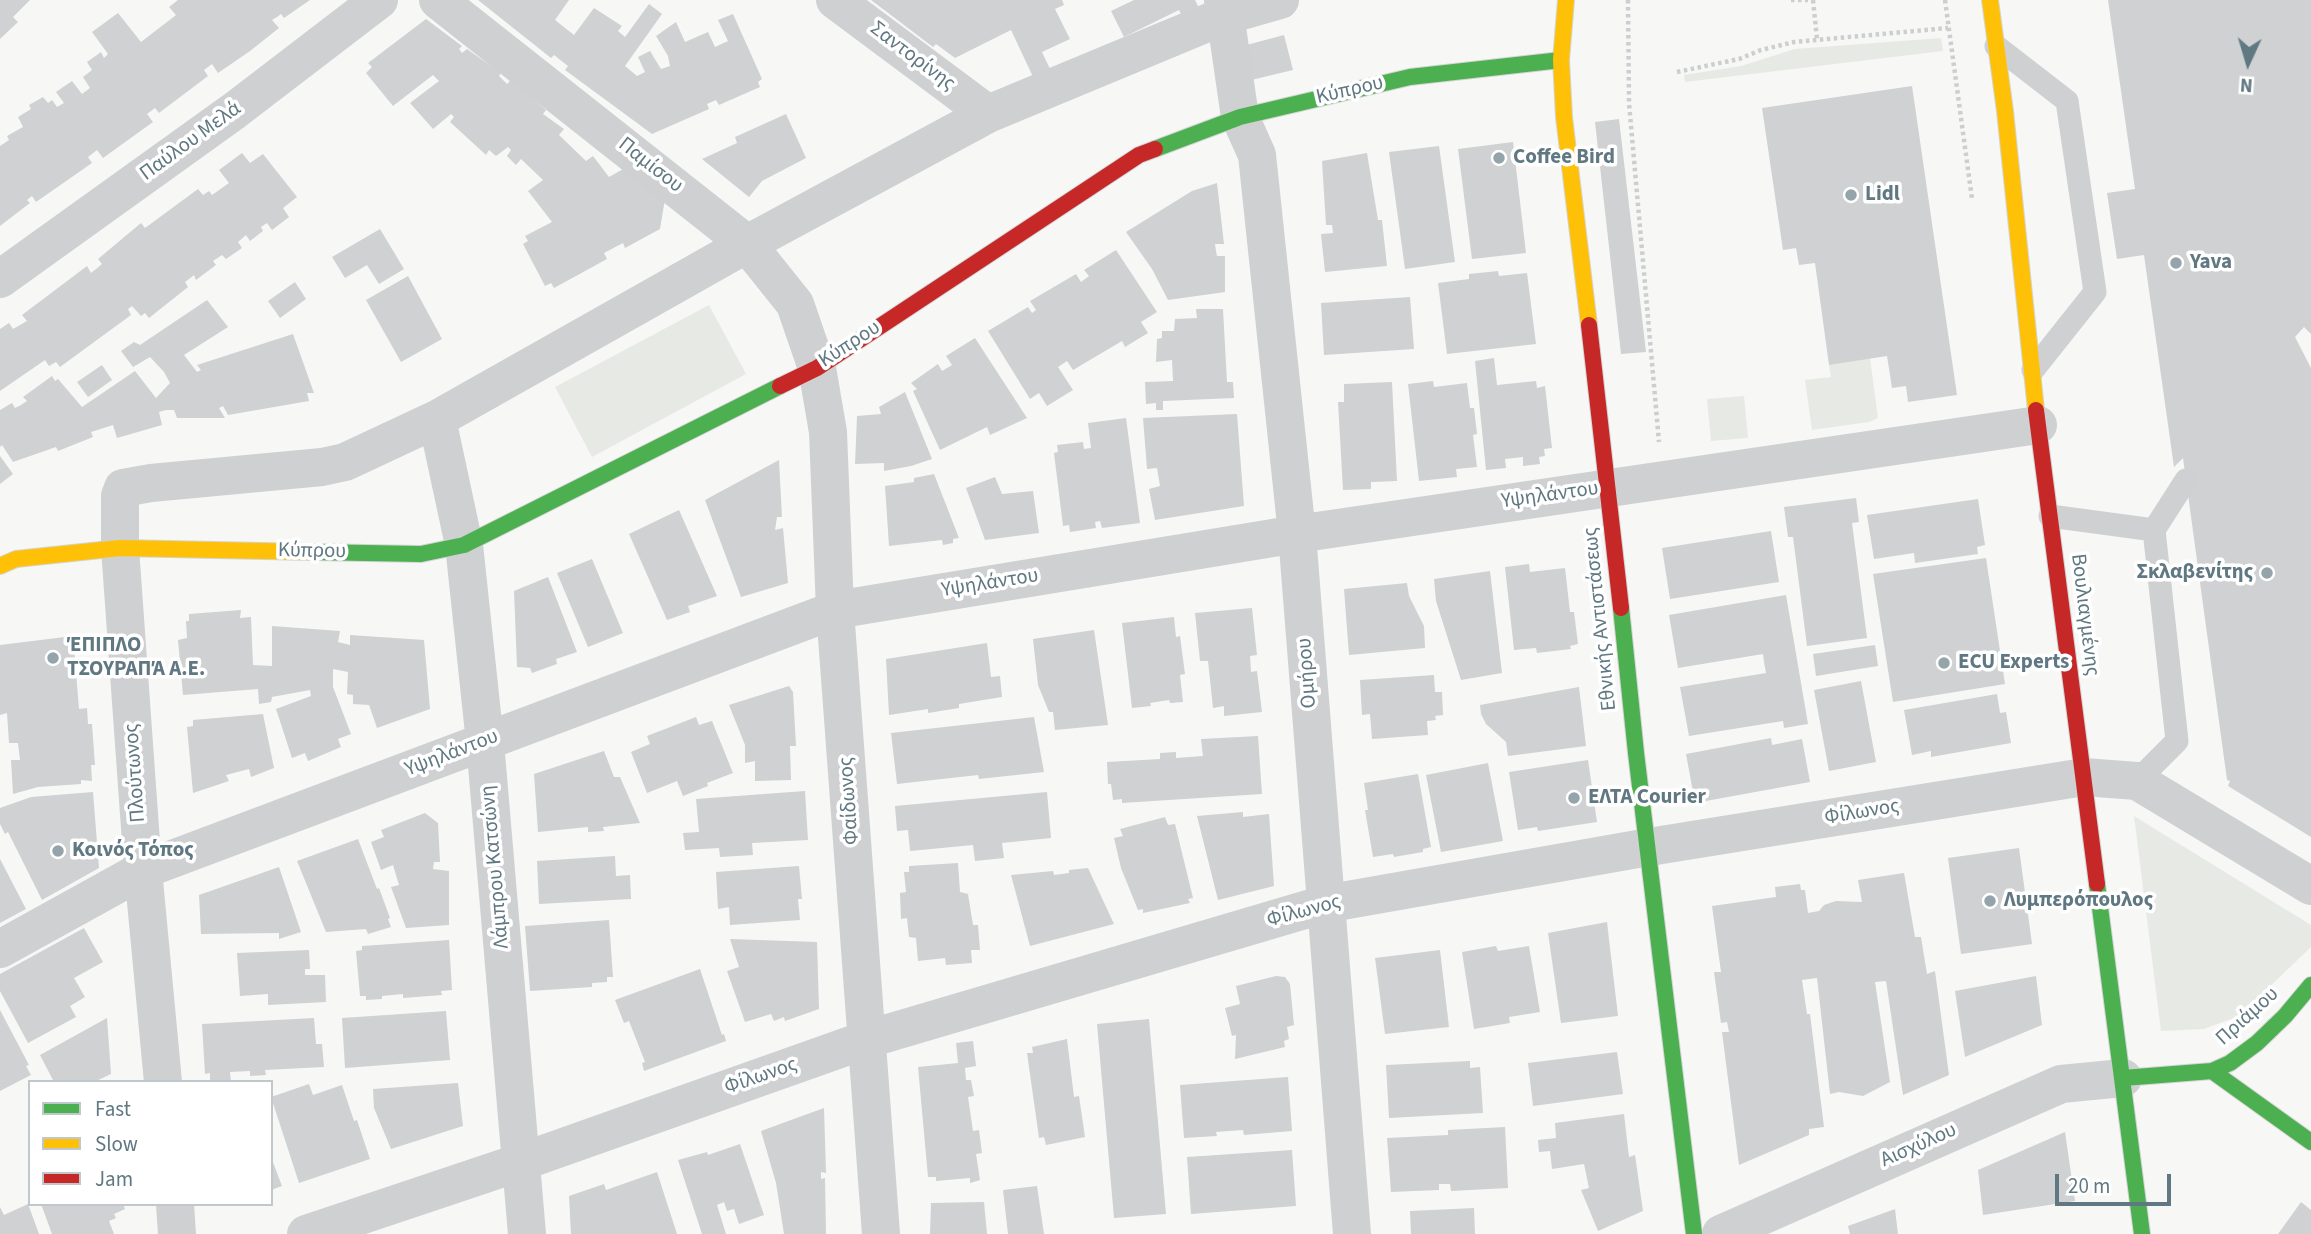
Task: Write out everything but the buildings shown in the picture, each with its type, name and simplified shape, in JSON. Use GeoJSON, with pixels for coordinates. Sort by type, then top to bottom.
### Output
{"type":"FeatureCollection","features":[{"type":"Feature","properties":{"kind":"main road","name":"Εθνικής Αντιστάσεως"},"geometry":{"type":"LineString","coordinates":[[1566,0],[1561,60],[1564,117],[1694,1234]]}},
{"type":"Feature","properties":{"kind":"main road","name":"Βουλιαγμένης"},"geometry":{"type":"LineString","coordinates":[[1990,0],[2038,425],[2142,1234]]}},
{"type":"Feature","properties":{"kind":"main road","name":"Κύπρου"},"geometry":{"type":"LineString","coordinates":[[0,566],[16,559],[120,548],[421,554],[464,545],[817,368],[1139,155],[1240,117],[1410,77],[1561,60]]}},
{"type":"Feature","properties":{"kind":"main road","name":"Πριάμου"},"geometry":{"type":"LineString","coordinates":[[2123,1078],[2212,1071],[2230,1063],[2285,1016],[2311,985]]}},
{"type":"Feature","properties":{"kind":"main road"},"geometry":{"type":"LineString","coordinates":[[2212,1071],[2311,1142]]}},
{"type":"Feature","properties":{"kind":"street","name":"Παύλου Μελά"},"geometry":{"type":"LineString","coordinates":[[0,279],[234,111],[379,0]]}},
{"type":"Feature","properties":{"kind":"street","name":"Παμίσου"},"geometry":{"type":"LineString","coordinates":[[438,0],[747,244],[795,304],[817,368]]}},
{"type":"Feature","properties":{"kind":"street","name":"Σαντορίνης"},"geometry":{"type":"LineString","coordinates":[[835,0],[988,114]]}},
{"type":"Feature","properties":{"kind":"street"},"geometry":{"type":"LineString","coordinates":[[120,548],[120,496],[123,488],[345,463],[437,419],[747,244],[988,114],[1224,8],[1280,0]]}},
{"type":"Feature","properties":{"kind":"street","name":"Ομήρου"},"geometry":{"type":"LineString","coordinates":[[1224,8],[1240,117],[1258,155],[1297,534],[1352,1234]]}},
{"type":"Feature","properties":{"kind":"street","name":"Φαίδωνος"},"geometry":{"type":"LineString","coordinates":[[817,368],[828,432],[835,610],[881,1234]]}},
{"type":"Feature","properties":{"kind":"street","name":"Λάμπρου Κατσώνη"},"geometry":{"type":"LineString","coordinates":[[437,419],[464,545],[485,742],[527,1234]]}},
{"type":"Feature","properties":{"kind":"street","name":"Υψηλάντου"},"geometry":{"type":"LineString","coordinates":[[0,949],[143,870],[835,610],[1297,534],[2038,425]]}},
{"type":"Feature","properties":{"kind":"street","name":"Πλούτωνος"},"geometry":{"type":"LineString","coordinates":[[120,548],[143,870],[163,1080]]}},
{"type":"Feature","properties":{"kind":"street","name":"Φίλωνος"},"geometry":{"type":"LineString","coordinates":[[306,1234],[521,1162],[868,1039],[1325,904],[1649,847],[2084,777],[2137,780],[2311,886]]}},
{"type":"Feature","properties":{"kind":"street","name":"Αισχύλου"},"geometry":{"type":"LineString","coordinates":[[1721,1234],[2061,1084],[2123,1078]]}},
{"type":"Feature","properties":{"kind":"street"},"geometry":{"type":"LineString","coordinates":[[175,1206],[177,1234]]}},
{"type":"Feature","properties":{"kind":"lane"},"geometry":{"type":"LineString","coordinates":[[1996,46],[2067,101],[2095,292],[2033,370]]}},
{"type":"Feature","properties":{"kind":"lane"},"geometry":{"type":"LineString","coordinates":[[2137,780],[2176,741],[2154,530],[2186,480]]}},
{"type":"Feature","properties":{"kind":"lane"},"geometry":{"type":"LineString","coordinates":[[2050,516],[2154,530]]}},
{"type":"Feature","properties":{"kind":"path"},"geometry":{"type":"LineString","coordinates":[[1628,0],[1629,103],[1659,445],[1663,452]]}},
{"type":"Feature","properties":{"kind":"path"},"geometry":{"type":"LineString","coordinates":[[1791,0],[1811,0],[1817,39]]}},
{"type":"Feature","properties":{"kind":"path"},"geometry":{"type":"LineString","coordinates":[[1945,0],[1973,204]]}},
{"type":"Feature","properties":{"kind":"path"},"geometry":{"type":"LineString","coordinates":[[1677,72],[1739,59],[1761,50],[1794,42],[1948,28]]}},
{"type":"Feature","properties":{"kind":"shaded area"},"geometry":{"type":"Polygon","coordinates":[[[1941,38],[1943,51],[1685,82],[1684,75],[1741,66],[1795,49],[1941,38]]]}},
{"type":"Feature","properties":{"kind":"shaded area"},"geometry":{"type":"Polygon","coordinates":[[[709,305],[746,374],[592,457],[555,387],[709,305]]]}},
{"type":"Feature","properties":{"kind":"shaded area"},"geometry":{"type":"Polygon","coordinates":[[[1870,358],[1878,418],[1869,422],[1812,430],[1805,380],[1831,377],[1829,365],[1870,358]]]}},
{"type":"Feature","properties":{"kind":"shaded area"},"geometry":{"type":"Polygon","coordinates":[[[1744,396],[1748,438],[1711,441],[1707,399],[1744,396]]]}},
{"type":"Feature","properties":{"kind":"shaded area"},"geometry":{"type":"Polygon","coordinates":[[[2134,816],[2311,925],[2311,947],[2239,1016],[2204,1029],[2161,1031],[2134,816]]]}},
{"type":"Feature","properties":{"kind":"traffic: fast"},"geometry":{"type":"LineString","coordinates":[[1155,149],[1240,117],[1410,77],[1561,60]]}},
{"type":"Feature","properties":{"kind":"traffic: fast"},"geometry":{"type":"LineString","coordinates":[[311,552],[421,554],[464,545],[780,386]]}},
{"type":"Feature","properties":{"kind":"traffic: fast"},"geometry":{"type":"LineString","coordinates":[[1621,608],[1694,1234]]}},
{"type":"Feature","properties":{"kind":"traffic: fast"},"geometry":{"type":"LineString","coordinates":[[2097,884],[2142,1234]]}},
{"type":"Feature","properties":{"kind":"traffic: fast"},"geometry":{"type":"LineString","coordinates":[[2123,1078],[2212,1071],[2230,1063],[2257,1043],[2311,985]]}},
{"type":"Feature","properties":{"kind":"traffic: fast"},"geometry":{"type":"LineString","coordinates":[[2212,1071],[2311,1142]]}},
{"type":"Feature","properties":{"kind":"traffic: slow"},"geometry":{"type":"LineString","coordinates":[[1566,0],[1561,60],[1564,117],[1589,325]]}},
{"type":"Feature","properties":{"kind":"traffic: slow"},"geometry":{"type":"LineString","coordinates":[[1990,0],[2005,111],[2036,410]]}},
{"type":"Feature","properties":{"kind":"traffic: slow"},"geometry":{"type":"LineString","coordinates":[[0,566],[16,559],[120,548],[311,552]]}},
{"type":"Feature","properties":{"kind":"traffic: jam"},"geometry":{"type":"LineString","coordinates":[[780,386],[817,368],[1139,155],[1155,149]]}},
{"type":"Feature","properties":{"kind":"traffic: jam"},"geometry":{"type":"LineString","coordinates":[[1589,325],[1621,608]]}},
{"type":"Feature","properties":{"kind":"traffic: jam"},"geometry":{"type":"LineString","coordinates":[[2036,410],[2097,884]]}},
{"type":"Feature","properties":{"kind":"place","name":"Coffee Bird"},"geometry":{"type":"Point","coordinates":[1499,158]}},
{"type":"Feature","properties":{"kind":"place","name":"Lidl"},"geometry":{"type":"Point","coordinates":[1851,195]}},
{"type":"Feature","properties":{"kind":"place","name":"Yava"},"geometry":{"type":"Point","coordinates":[2176,263]}},
{"type":"Feature","properties":{"kind":"place","name":"Σκλαβενίτης"},"geometry":{"type":"Point","coordinates":[2267,573]}},
{"type":"Feature","properties":{"kind":"place","name":"ΈΠΙΠΛΟ ΤΣΟΥΡΑΠΆ Α.Ε."},"geometry":{"type":"Point","coordinates":[53,658]}},
{"type":"Feature","properties":{"kind":"place","name":"ECU Experts"},"geometry":{"type":"Point","coordinates":[1944,663]}},
{"type":"Feature","properties":{"kind":"place","name":"ΕΛΤΑ Courier"},"geometry":{"type":"Point","coordinates":[1574,798]}},
{"type":"Feature","properties":{"kind":"place","name":"Κοινός Τόπος"},"geometry":{"type":"Point","coordinates":[58,851]}},
{"type":"Feature","properties":{"kind":"place","name":"Λυμπερόπουλος"},"geometry":{"type":"Point","coordinates":[1990,901]}}]}
